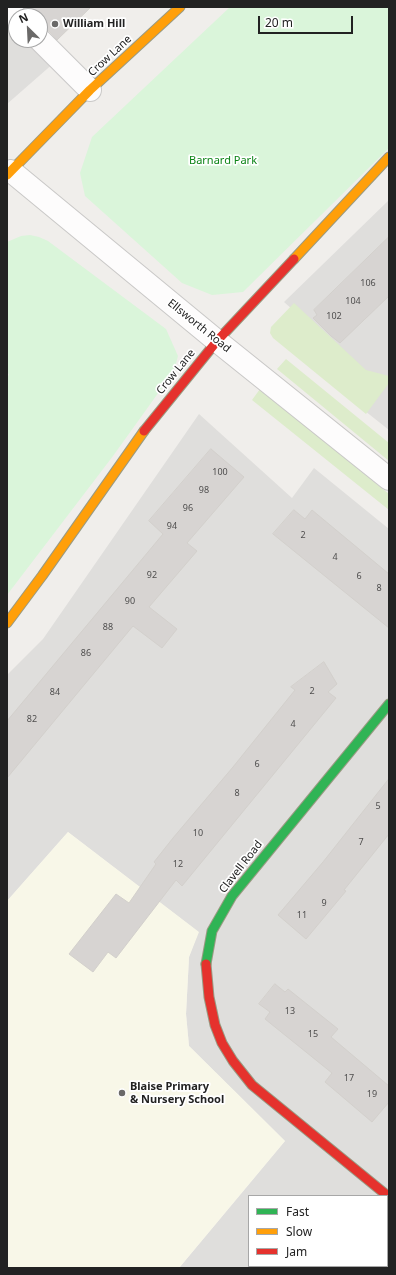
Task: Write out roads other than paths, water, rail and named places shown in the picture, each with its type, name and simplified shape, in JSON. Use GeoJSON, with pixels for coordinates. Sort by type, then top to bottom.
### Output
{"type":"FeatureCollection","features":[{"type":"Feature","properties":{"kind":"street","name":"Crow Lane"},"geometry":{"type":"LineString","coordinates":[[9,173],[90,90],[180,7]]}},
{"type":"Feature","properties":{"kind":"street"},"geometry":{"type":"LineString","coordinates":[[48,48],[90,90]]}},
{"type":"Feature","properties":{"kind":"street","name":"Crow Lane"},"geometry":{"type":"LineString","coordinates":[[7,623],[31,593],[145,430],[217,341],[389,157]]}},
{"type":"Feature","properties":{"kind":"street","name":"Ellsworth Road"},"geometry":{"type":"LineString","coordinates":[[9,173],[389,478]]}},
{"type":"Feature","properties":{"kind":"street","name":"Clavell Road"},"geometry":{"type":"LineString","coordinates":[[387,1195],[252,1084],[233,1061],[222,1043],[215,1025],[209,997],[206,964],[212,931],[232,896],[389,704]]}},
{"type":"Feature","properties":{"kind":"place","name":"William Hill"},"geometry":{"type":"Point","coordinates":[55,24]}},
{"type":"Feature","properties":{"kind":"place","name":"Blaise Primary & Nursery School"},"geometry":{"type":"Point","coordinates":[122,1093]}},
{"type":"Feature","properties":{"kind":"park label","name":"Barnard Park"},"geometry":{"type":"Point","coordinates":[223,161]}}]}
